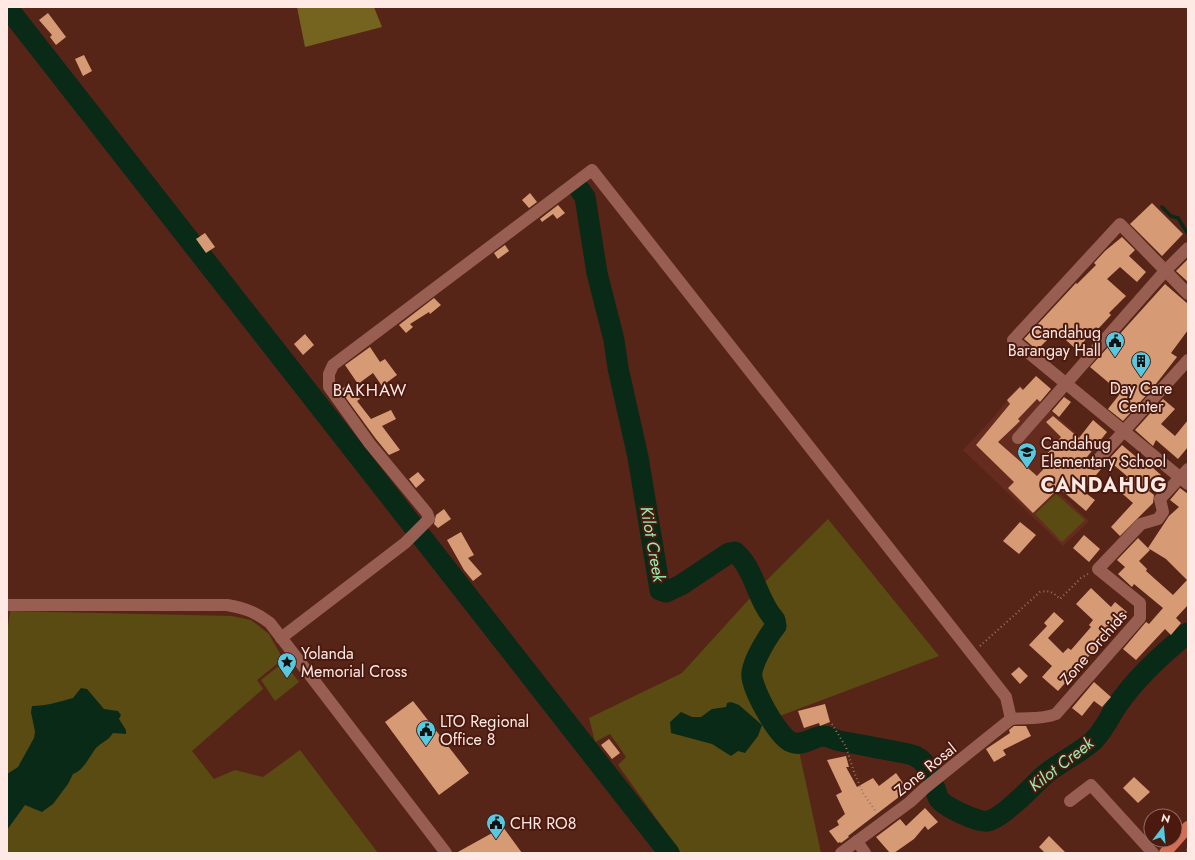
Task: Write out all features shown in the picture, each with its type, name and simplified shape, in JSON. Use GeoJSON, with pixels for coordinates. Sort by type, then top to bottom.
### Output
{"type":"FeatureCollection","features":[{"type":"Feature","properties":{"kind":"main road"},"geometry":{"type":"LineString","coordinates":[[1164,853],[1188,827]]}},
{"type":"Feature","properties":{"kind":"street"},"geometry":{"type":"LineString","coordinates":[[281,638],[405,542],[429,518],[370,444],[329,387],[329,374],[333,365],[592,170],[1006,697],[1011,719]]}},
{"type":"Feature","properties":{"kind":"street"},"geometry":{"type":"LineString","coordinates":[[1098,569],[1141,524],[1158,519],[1163,512],[1160,499],[1186,477],[1125,432],[1013,340],[1120,224],[1188,294]]}},
{"type":"Feature","properties":{"kind":"street"},"geometry":{"type":"LineString","coordinates":[[1018,438],[1065,383],[1188,248]]}},
{"type":"Feature","properties":{"kind":"street"},"geometry":{"type":"LineString","coordinates":[[1095,462],[1125,432],[1188,360]]}},
{"type":"Feature","properties":{"kind":"street","name":"Zone Orchids"},"geometry":{"type":"LineString","coordinates":[[1011,719],[1025,717],[1044,718],[1056,714],[1140,618],[1140,603],[1098,569]]}},
{"type":"Feature","properties":{"kind":"street"},"geometry":{"type":"LineString","coordinates":[[7,605],[227,605],[261,615],[270,623],[446,853]]}},
{"type":"Feature","properties":{"kind":"street","name":"Zone Rosal"},"geometry":{"type":"LineString","coordinates":[[841,853],[910,802],[924,788],[1011,719]]}},
{"type":"Feature","properties":{"kind":"street"},"geometry":{"type":"LineString","coordinates":[[1070,801],[1091,785],[1153,853]]}},
{"type":"Feature","properties":{"kind":"street"},"geometry":{"type":"LineString","coordinates":[[857,841],[865,853]]}},
{"type":"Feature","properties":{"kind":"path"},"geometry":{"type":"LineString","coordinates":[[972,653],[1040,592],[1047,591],[1054,593],[1060,599],[1081,578],[1098,569]]}},
{"type":"Feature","properties":{"kind":"path"},"geometry":{"type":"LineString","coordinates":[[832,724],[846,747],[863,793],[882,822]]}},
{"type":"Feature","properties":{"kind":"path"},"geometry":{"type":"LineString","coordinates":[[1184,853],[1188,849]]}},
{"type":"Feature","properties":{"kind":"shaded area"},"geometry":{"type":"Polygon","coordinates":[[[297,7],[374,7],[382,27],[305,47],[297,7]]]}},
{"type":"Feature","properties":{"kind":"shaded area","name":"Candahug Elementary School"},"geometry":{"type":"Polygon","coordinates":[[[1020,385],[1091,446],[1055,489],[1089,521],[1063,546],[963,450],[991,420],[1020,385]]]}},
{"type":"Feature","properties":{"kind":"shaded area"},"geometry":{"type":"Polygon","coordinates":[[[1056,494],[1085,520],[1062,542],[1035,514],[1056,494]]]}},
{"type":"Feature","properties":{"kind":"shaded area"},"geometry":{"type":"Polygon","coordinates":[[[828,519],[939,656],[777,717],[766,697],[757,672],[783,628],[782,618],[763,584],[828,519]]]}},
{"type":"Feature","properties":{"kind":"shaded area"},"geometry":{"type":"Polygon","coordinates":[[[752,596],[767,623],[744,672],[745,681],[766,724],[780,743],[786,750],[799,751],[821,853],[681,853],[618,765],[626,757],[610,734],[595,742],[589,718],[682,673],[752,596]]]}},
{"type":"Feature","properties":{"kind":"shaded area"},"geometry":{"type":"Polygon","coordinates":[[[10,611],[232,616],[251,620],[269,634],[283,659],[257,680],[263,689],[192,751],[214,779],[235,770],[263,777],[300,750],[378,853],[7,853],[7,635],[10,611]]]}},
{"type":"Feature","properties":{"kind":"shaded area"},"geometry":{"type":"Polygon","coordinates":[[[284,662],[299,682],[275,701],[261,680],[284,662]]]}},
{"type":"Feature","properties":{"kind":"shaded area"},"geometry":{"type":"Polygon","coordinates":[[[81,688],[87,689],[104,709],[118,711],[121,715],[119,719],[126,730],[126,734],[113,733],[96,748],[80,770],[73,774],[68,784],[53,804],[42,812],[25,805],[7,830],[7,774],[18,767],[34,738],[35,732],[31,712],[32,706],[48,705],[73,698],[81,688]]]}},
{"type":"Feature","properties":{"kind":"shaded area"},"geometry":{"type":"Polygon","coordinates":[[[731,702],[739,705],[762,725],[758,736],[745,753],[738,751],[731,756],[712,744],[671,733],[670,722],[681,712],[692,717],[701,717],[712,709],[726,707],[727,703],[731,702]]]}},
{"type":"Feature","properties":{"kind":"building"},"geometry":{"type":"Polygon","coordinates":[[[48,13],[66,37],[56,45],[50,37],[52,35],[39,20],[48,13]]]}},
{"type":"Feature","properties":{"kind":"building"},"geometry":{"type":"Polygon","coordinates":[[[84,55],[92,71],[83,76],[75,59],[84,55]]]}},
{"type":"Feature","properties":{"kind":"building"},"geometry":{"type":"Polygon","coordinates":[[[530,193],[537,202],[529,208],[522,200],[530,193]]]}},
{"type":"Feature","properties":{"kind":"building"},"geometry":{"type":"Polygon","coordinates":[[[1152,203],[1183,234],[1162,256],[1130,224],[1152,203]]]}},
{"type":"Feature","properties":{"kind":"building"},"geometry":{"type":"Polygon","coordinates":[[[558,205],[565,213],[557,219],[553,214],[542,222],[540,219],[558,205]]]}},
{"type":"Feature","properties":{"kind":"building"},"geometry":{"type":"Polygon","coordinates":[[[205,233],[215,247],[206,253],[196,239],[205,233]]]}},
{"type":"Feature","properties":{"kind":"building"},"geometry":{"type":"Polygon","coordinates":[[[1122,237],[1135,250],[1129,256],[1146,272],[1137,282],[1120,267],[1107,279],[1126,296],[1109,313],[1111,315],[1098,329],[1096,327],[1077,350],[1056,331],[1037,350],[1024,339],[1076,283],[1077,284],[1096,265],[1094,263],[1105,251],[1122,237]]]}},
{"type":"Feature","properties":{"kind":"building"},"geometry":{"type":"Polygon","coordinates":[[[505,245],[509,251],[498,259],[494,253],[505,245]]]}},
{"type":"Feature","properties":{"kind":"building"},"geometry":{"type":"Polygon","coordinates":[[[1188,259],[1188,282],[1176,271],[1188,259]]]}},
{"type":"Feature","properties":{"kind":"building"},"geometry":{"type":"Polygon","coordinates":[[[1165,284],[1188,304],[1188,330],[1171,353],[1177,357],[1152,389],[1123,421],[1108,409],[1119,395],[1114,391],[1115,388],[1090,367],[1165,284]]]}},
{"type":"Feature","properties":{"kind":"building"},"geometry":{"type":"Polygon","coordinates":[[[434,298],[441,305],[430,314],[429,312],[410,324],[413,327],[406,333],[399,325],[434,298]]]}},
{"type":"Feature","properties":{"kind":"building"},"geometry":{"type":"Polygon","coordinates":[[[305,334],[314,345],[303,355],[294,344],[305,334]]]}},
{"type":"Feature","properties":{"kind":"building"},"geometry":{"type":"Polygon","coordinates":[[[370,347],[380,362],[385,359],[397,375],[382,386],[373,373],[358,384],[345,365],[370,347]]]}},
{"type":"Feature","properties":{"kind":"building"},"geometry":{"type":"Polygon","coordinates":[[[1036,376],[1051,389],[1040,402],[1037,399],[1018,419],[1020,421],[998,442],[1037,476],[1053,459],[1047,454],[1061,437],[1046,422],[1053,416],[1079,438],[1093,420],[1107,432],[1087,457],[1089,459],[1088,465],[1090,469],[1101,469],[1083,491],[1095,500],[1086,511],[1059,488],[1033,513],[1008,488],[1014,482],[976,445],[1010,404],[1007,400],[1020,387],[1023,390],[1036,376]]]}},
{"type":"Feature","properties":{"kind":"building"},"geometry":{"type":"Polygon","coordinates":[[[349,384],[360,399],[357,401],[371,419],[391,410],[396,419],[382,426],[400,450],[389,455],[376,439],[340,390],[349,384]]]}},
{"type":"Feature","properties":{"kind":"building"},"geometry":{"type":"Polygon","coordinates":[[[1064,397],[1071,402],[1059,417],[1052,411],[1064,397]]]}},
{"type":"Feature","properties":{"kind":"building"},"geometry":{"type":"Polygon","coordinates":[[[1163,399],[1175,409],[1161,424],[1175,436],[1188,420],[1188,447],[1178,459],[1156,440],[1153,446],[1135,430],[1163,399]]]}},
{"type":"Feature","properties":{"kind":"building"},"geometry":{"type":"Polygon","coordinates":[[[1122,445],[1141,461],[1143,459],[1161,475],[1149,491],[1154,495],[1153,503],[1120,536],[1111,527],[1133,503],[1117,489],[1128,477],[1108,460],[1122,445]]]}},
{"type":"Feature","properties":{"kind":"building"},"geometry":{"type":"Polygon","coordinates":[[[418,472],[425,480],[416,488],[409,479],[418,472]]]}},
{"type":"Feature","properties":{"kind":"building"},"geometry":{"type":"Polygon","coordinates":[[[1180,488],[1188,494],[1188,605],[1176,618],[1181,623],[1171,635],[1165,629],[1136,660],[1123,649],[1146,622],[1149,624],[1163,608],[1134,584],[1132,587],[1118,574],[1125,567],[1117,560],[1138,538],[1148,548],[1169,516],[1179,507],[1170,500],[1180,488]],[[1148,548],[1150,550],[1139,561],[1147,569],[1146,571],[1173,595],[1187,580],[1166,559],[1148,548]]]}},
{"type":"Feature","properties":{"kind":"building"},"geometry":{"type":"Polygon","coordinates":[[[444,509],[451,519],[438,528],[434,524],[436,515],[444,509]]]}},
{"type":"Feature","properties":{"kind":"building"},"geometry":{"type":"Polygon","coordinates":[[[1020,522],[1036,535],[1019,554],[1003,541],[1020,522]]]}},
{"type":"Feature","properties":{"kind":"building"},"geometry":{"type":"Polygon","coordinates":[[[461,532],[474,555],[468,558],[482,574],[473,581],[464,570],[447,540],[461,532]]]}},
{"type":"Feature","properties":{"kind":"building"},"geometry":{"type":"Polygon","coordinates":[[[1084,535],[1100,549],[1089,562],[1073,548],[1084,535]]]}},
{"type":"Feature","properties":{"kind":"building"},"geometry":{"type":"Polygon","coordinates":[[[1091,588],[1111,607],[1115,602],[1127,612],[1106,640],[1104,639],[1058,691],[1042,677],[1052,666],[1029,645],[1047,626],[1044,623],[1054,612],[1064,621],[1048,638],[1063,653],[1068,648],[1071,650],[1091,627],[1089,625],[1093,620],[1076,604],[1091,588]]]}},
{"type":"Feature","properties":{"kind":"building"},"geometry":{"type":"Polygon","coordinates":[[[1019,667],[1028,676],[1020,684],[1011,674],[1019,667]]]}},
{"type":"Feature","properties":{"kind":"building"},"geometry":{"type":"Polygon","coordinates":[[[1094,682],[1111,697],[1102,707],[1094,701],[1082,716],[1072,708],[1094,682]]]}},
{"type":"Feature","properties":{"kind":"building","name":"LTO Regional Office 8"},"geometry":{"type":"Polygon","coordinates":[[[413,701],[469,773],[439,795],[385,722],[413,701]]]}},
{"type":"Feature","properties":{"kind":"building"},"geometry":{"type":"Polygon","coordinates":[[[825,704],[830,722],[820,726],[819,723],[804,728],[798,711],[825,704]]]}},
{"type":"Feature","properties":{"kind":"building"},"geometry":{"type":"Polygon","coordinates":[[[1014,726],[1026,726],[1031,736],[1003,750],[1006,755],[994,762],[986,749],[1010,733],[1009,730],[1014,726]]]}},
{"type":"Feature","properties":{"kind":"building"},"geometry":{"type":"Polygon","coordinates":[[[609,739],[620,753],[612,759],[601,745],[609,739]]]}},
{"type":"Feature","properties":{"kind":"building"},"geometry":{"type":"Polygon","coordinates":[[[846,756],[849,767],[846,767],[857,787],[873,778],[879,786],[896,773],[908,790],[848,836],[849,837],[841,843],[838,843],[829,831],[839,825],[837,821],[845,814],[836,795],[842,792],[827,760],[846,756]]]}},
{"type":"Feature","properties":{"kind":"building"},"geometry":{"type":"Polygon","coordinates":[[[1134,777],[1150,792],[1138,803],[1123,788],[1134,777]]]}},
{"type":"Feature","properties":{"kind":"building"},"geometry":{"type":"Polygon","coordinates":[[[925,808],[938,822],[928,830],[925,826],[914,839],[894,853],[890,853],[876,837],[900,819],[906,826],[925,808]]]}},
{"type":"Feature","properties":{"kind":"building","name":"CHR RO8"},"geometry":{"type":"Polygon","coordinates":[[[503,827],[522,853],[456,853],[503,827]]]}},
{"type":"Feature","properties":{"kind":"building"},"geometry":{"type":"Polygon","coordinates":[[[1049,836],[1066,853],[1045,853],[1039,847],[1049,836]]]}},
{"type":"Feature","properties":{"kind":"waterway"},"geometry":{"type":"LineString","coordinates":[[7,7],[669,853]]}},
{"type":"Feature","properties":{"kind":"waterway","name":"Kilot Creek"},"geometry":{"type":"LineString","coordinates":[[580,190],[585,197],[597,273],[614,340],[618,368],[638,457],[660,590],[666,592],[681,585],[729,553],[735,552],[747,567],[764,604],[775,620],[776,626],[755,661],[752,679],[760,699],[772,721],[785,738],[791,742],[803,743],[825,736],[840,741],[910,754],[918,757],[932,776]]}},
{"type":"Feature","properties":{"kind":"waterway"},"geometry":{"type":"LineString","coordinates":[[1162,207],[1171,216],[1178,218],[1188,234]]}},
{"type":"Feature","properties":{"kind":"waterway","name":"Kilot Creek"},"geometry":{"type":"LineString","coordinates":[[935,788],[939,799],[955,810],[977,820],[988,821],[994,819],[1016,802],[1048,772],[1082,750],[1094,740],[1104,728],[1123,697],[1140,677],[1168,649],[1188,633]]}},
{"type":"Feature","properties":{"kind":"place","name":"Candahug Barangay Hall"},"geometry":{"type":"Point","coordinates":[1115,358]}},
{"type":"Feature","properties":{"kind":"place","name":"Day Care Center"},"geometry":{"type":"Point","coordinates":[1141,378]}},
{"type":"Feature","properties":{"kind":"place","name":"Candahug Elementary School"},"geometry":{"type":"Point","coordinates":[1027,469]}},
{"type":"Feature","properties":{"kind":"place","name":"Yolanda Memorial Cross"},"geometry":{"type":"Point","coordinates":[287,679]}},
{"type":"Feature","properties":{"kind":"place","name":"LTO Regional Office 8"},"geometry":{"type":"Point","coordinates":[426,747]}},
{"type":"Feature","properties":{"kind":"place","name":"CHR RO8"},"geometry":{"type":"Point","coordinates":[496,840]}},
{"type":"Feature","properties":{"kind":"district","name":"BAKHAW"},"geometry":{"type":"Point","coordinates":[370,390]}},
{"type":"Feature","properties":{"kind":"district","name":"CANDAHUG"},"geometry":{"type":"Point","coordinates":[1104,485]}}]}
